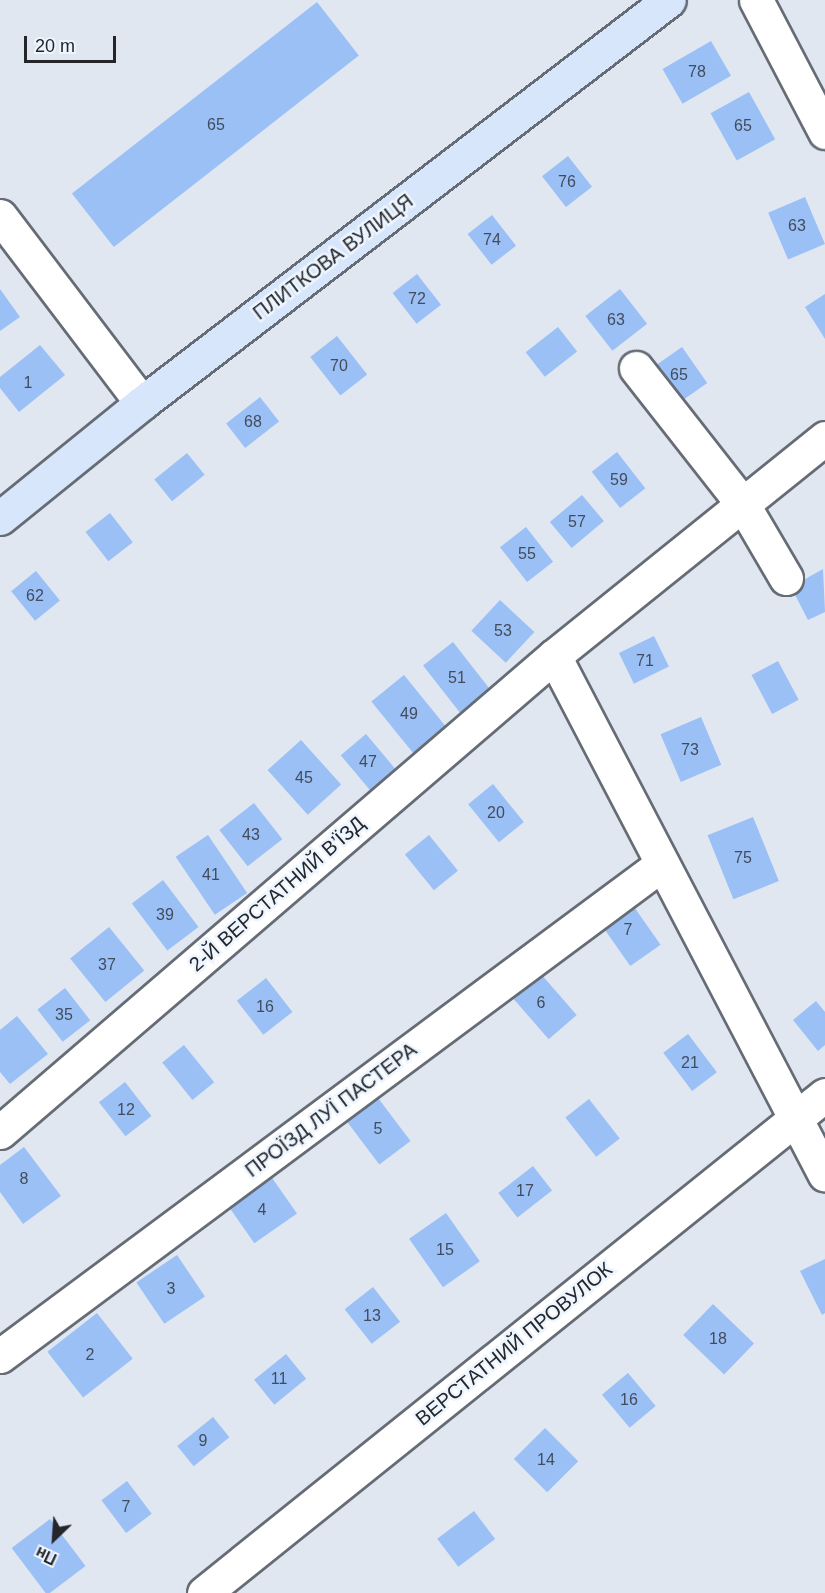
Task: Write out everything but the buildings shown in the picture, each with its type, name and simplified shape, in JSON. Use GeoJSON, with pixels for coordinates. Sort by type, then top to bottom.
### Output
{"type":"FeatureCollection","features":[{"type":"Feature","properties":{"kind":"street","name":"ПЛИТКОВА ВУЛИЦЯ"},"geometry":{"type":"LineString","coordinates":[[0,518],[142,404],[669,0]]}},
{"type":"Feature","properties":{"kind":"street"},"geometry":{"type":"LineString","coordinates":[[756,0],[825,132]]}},
{"type":"Feature","properties":{"kind":"street"},"geometry":{"type":"LineString","coordinates":[[0,216],[142,404]]}},
{"type":"Feature","properties":{"kind":"street"},"geometry":{"type":"LineString","coordinates":[[636,368],[742,503],[786,578]]}},
{"type":"Feature","properties":{"kind":"street","name":"2-Й ВЕРСТАТНИЙ В’ЇЗД"},"geometry":{"type":"LineString","coordinates":[[0,1132],[554,656],[825,438]]}},
{"type":"Feature","properties":{"kind":"street"},"geometry":{"type":"LineString","coordinates":[[554,656],[825,1175]]}},
{"type":"Feature","properties":{"kind":"street","name":"ПРОЇЗД ЛУЇ ПАСТЕРА"},"geometry":{"type":"LineString","coordinates":[[0,1356],[662,864]]}},
{"type":"Feature","properties":{"kind":"street","name":"ВЕРСТАТНИЙ ПРОВУЛОК"},"geometry":{"type":"LineString","coordinates":[[204,1593],[825,1095]]}}]}
